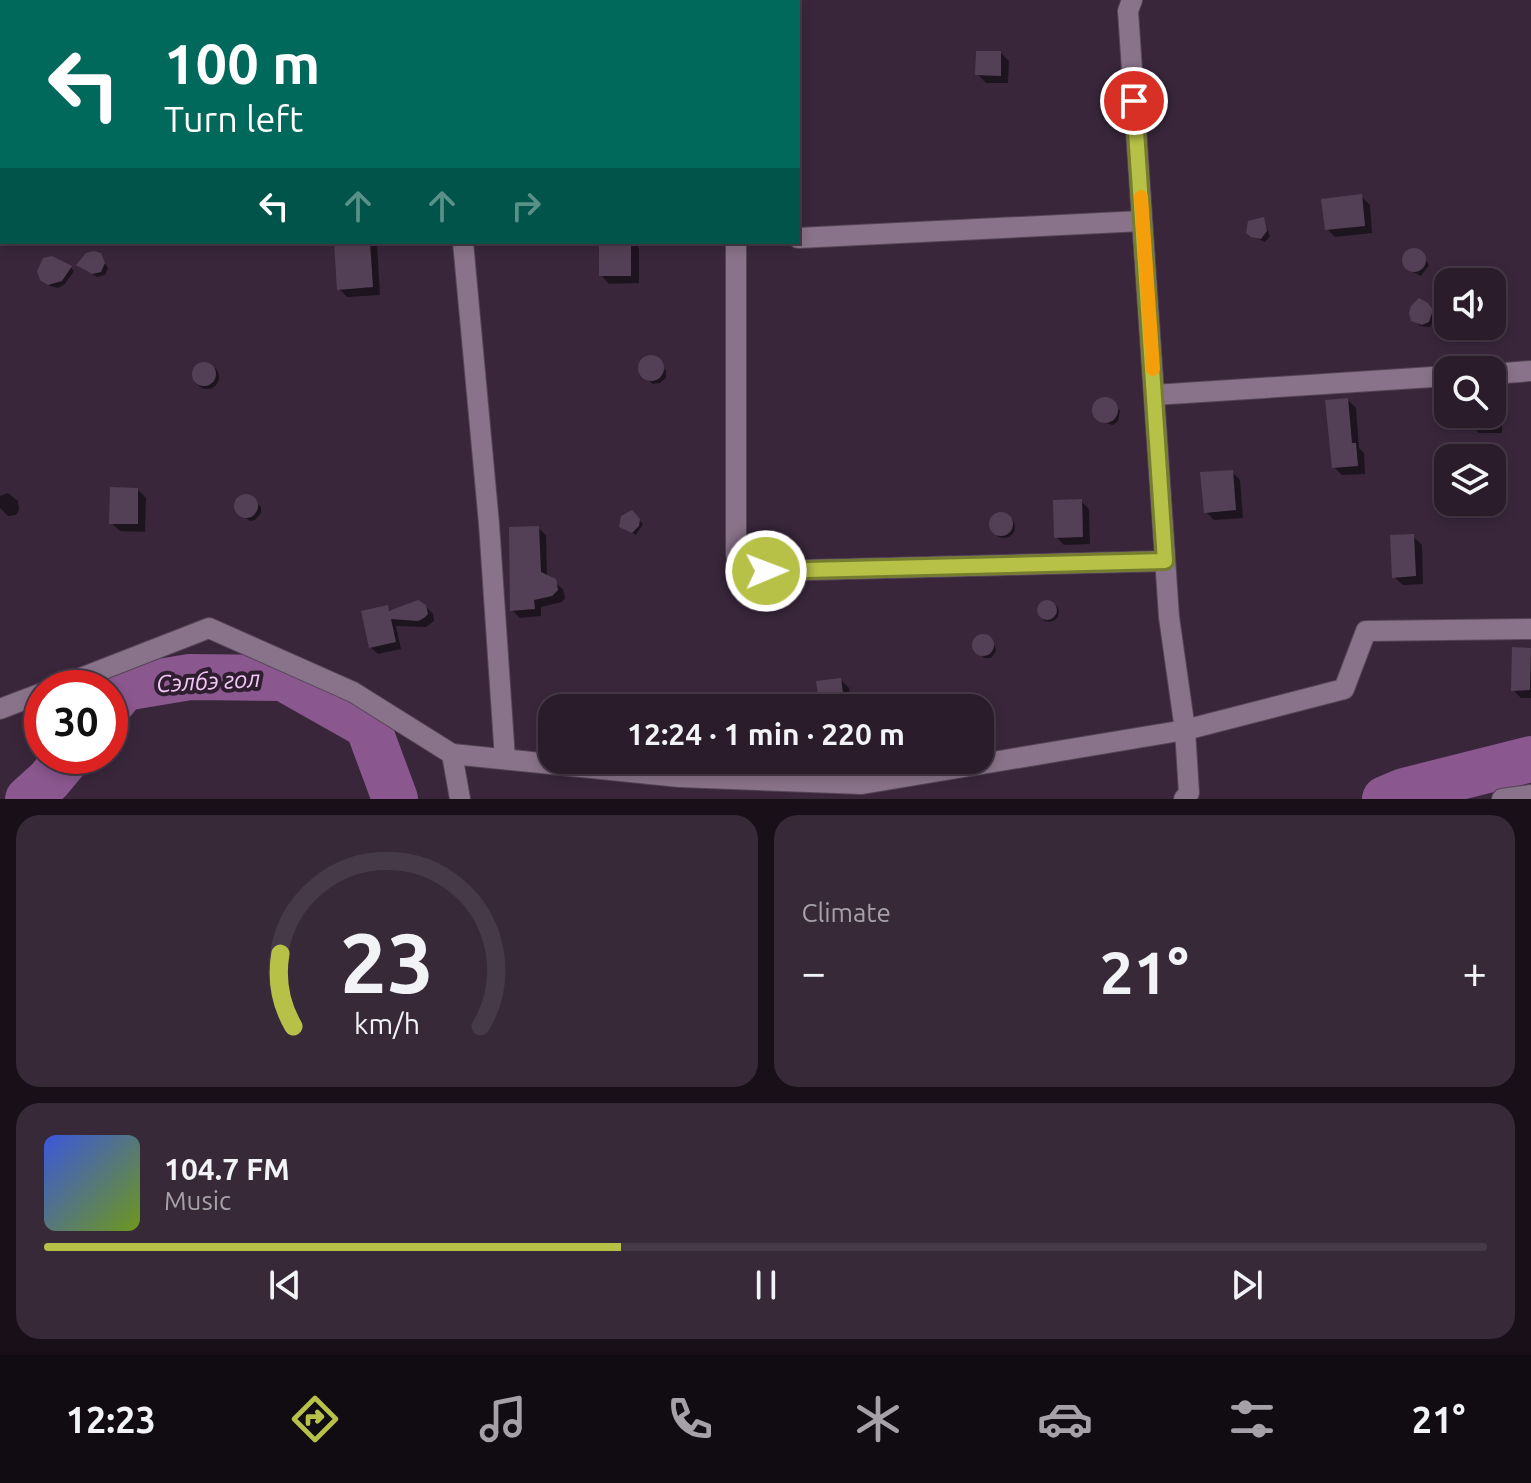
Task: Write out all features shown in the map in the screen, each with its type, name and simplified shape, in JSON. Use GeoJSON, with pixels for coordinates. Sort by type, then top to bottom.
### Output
{"type":"FeatureCollection","features":[{"type":"Feature","properties":{"kind":"street"},"geometry":{"type":"LineString","coordinates":[[1132,0],[1128,11],[1169,617],[1185,730],[1189,793],[1184,799]]}},
{"type":"Feature","properties":{"kind":"street"},"geometry":{"type":"LineString","coordinates":[[800,238],[1142,221]]}},
{"type":"Feature","properties":{"kind":"street"},"geometry":{"type":"LineString","coordinates":[[463,244],[489,524],[505,759]]}},
{"type":"Feature","properties":{"kind":"street"},"geometry":{"type":"LineString","coordinates":[[736,244],[736,555],[748,568],[766,571],[1165,561]]}},
{"type":"Feature","properties":{"kind":"street"},"geometry":{"type":"LineString","coordinates":[[1506,373],[1531,371]]}},
{"type":"Feature","properties":{"kind":"street"},"geometry":{"type":"LineString","coordinates":[[1154,395],[1434,377]]}},
{"type":"Feature","properties":{"kind":"street"},"geometry":{"type":"LineString","coordinates":[[101,670],[209,628],[353,692],[452,754],[680,777],[862,784],[1185,730],[1344,689],[1366,631],[1531,629]]}},
{"type":"Feature","properties":{"kind":"street"},"geometry":{"type":"LineString","coordinates":[[0,709],[24,700]]}},
{"type":"Feature","properties":{"kind":"street"},"geometry":{"type":"LineString","coordinates":[[452,754],[460,799]]}},
{"type":"Feature","properties":{"kind":"street"},"geometry":{"type":"LineString","coordinates":[[1502,799],[1531,795]]}},
{"type":"Feature","properties":{"kind":"building"},"geometry":{"type":"Polygon","coordinates":[[[976,51],[1001,51],[1001,76],[975,75],[976,51]]]}},
{"type":"Feature","properties":{"kind":"building"},"geometry":{"type":"Polygon","coordinates":[[[1362,194],[1365,226],[1325,230],[1321,199],[1362,194]]]}},
{"type":"Feature","properties":{"kind":"building"},"geometry":{"type":"Polygon","coordinates":[[[1264,217],[1267,231],[1261,239],[1246,233],[1248,221],[1264,217]]]}},
{"type":"Feature","properties":{"kind":"building"},"geometry":{"type":"Polygon","coordinates":[[[334,244],[370,244],[373,287],[337,290],[334,244]]]}},
{"type":"Feature","properties":{"kind":"building"},"geometry":{"type":"Polygon","coordinates":[[[599,244],[631,244],[631,276],[599,276],[599,244]]]}},
{"type":"Feature","properties":{"kind":"building"},"geometry":{"type":"Polygon","coordinates":[[[1414,248],[1423,251],[1426,260],[1423,269],[1414,272],[1405,269],[1402,260],[1405,251],[1414,248]]]}},
{"type":"Feature","properties":{"kind":"building"},"geometry":{"type":"Polygon","coordinates":[[[86,253],[101,253],[105,263],[101,272],[92,274],[76,265],[86,253]]]}},
{"type":"Feature","properties":{"kind":"building"},"geometry":{"type":"Polygon","coordinates":[[[52,256],[72,266],[62,281],[48,285],[40,280],[37,271],[43,258],[52,256]]]}},
{"type":"Feature","properties":{"kind":"building"},"geometry":{"type":"Polygon","coordinates":[[[1419,298],[1433,310],[1429,322],[1422,325],[1411,321],[1409,313],[1419,298]]]}},
{"type":"Feature","properties":{"kind":"building"},"geometry":{"type":"Polygon","coordinates":[[[651,355],[660,359],[664,368],[660,377],[651,381],[642,377],[638,368],[642,359],[651,355]]]}},
{"type":"Feature","properties":{"kind":"building"},"geometry":{"type":"Polygon","coordinates":[[[204,362],[213,365],[216,374],[213,383],[204,386],[195,383],[192,374],[195,365],[204,362]]]}},
{"type":"Feature","properties":{"kind":"building"},"geometry":{"type":"Polygon","coordinates":[[[1105,397],[1114,401],[1118,410],[1114,419],[1105,423],[1096,419],[1092,410],[1096,401],[1105,397]]]}},
{"type":"Feature","properties":{"kind":"building"},"geometry":{"type":"Polygon","coordinates":[[[1348,398],[1352,443],[1356,443],[1358,466],[1332,468],[1325,400],[1348,398]]]}},
{"type":"Feature","properties":{"kind":"building"},"geometry":{"type":"Polygon","coordinates":[[[1233,470],[1236,510],[1204,513],[1200,472],[1233,470]]]}},
{"type":"Feature","properties":{"kind":"building"},"geometry":{"type":"Polygon","coordinates":[[[110,487],[138,488],[138,524],[109,524],[110,487]]]}},
{"type":"Feature","properties":{"kind":"building"},"geometry":{"type":"Polygon","coordinates":[[[246,494],[255,497],[258,506],[255,515],[246,518],[237,515],[234,506],[237,497],[246,494]]]}},
{"type":"Feature","properties":{"kind":"building"},"geometry":{"type":"Polygon","coordinates":[[[1082,499],[1083,537],[1054,538],[1053,500],[1082,499]]]}},
{"type":"Feature","properties":{"kind":"building"},"geometry":{"type":"Polygon","coordinates":[[[632,510],[640,519],[639,526],[632,533],[619,527],[621,516],[632,510]]]}},
{"type":"Feature","properties":{"kind":"building"},"geometry":{"type":"Polygon","coordinates":[[[1001,512],[1009,516],[1013,524],[1009,532],[1001,536],[993,532],[989,524],[993,516],[1001,512]]]}},
{"type":"Feature","properties":{"kind":"building"},"geometry":{"type":"Polygon","coordinates":[[[539,526],[541,572],[556,579],[558,590],[552,596],[534,600],[535,609],[510,611],[509,527],[539,526]]]}},
{"type":"Feature","properties":{"kind":"building"},"geometry":{"type":"Polygon","coordinates":[[[1414,534],[1416,576],[1392,578],[1390,535],[1414,534]]]}},
{"type":"Feature","properties":{"kind":"building"},"geometry":{"type":"Polygon","coordinates":[[[418,600],[426,605],[428,614],[424,618],[418,621],[391,619],[396,642],[369,648],[361,611],[388,605],[389,611],[418,600]]]}},
{"type":"Feature","properties":{"kind":"building"},"geometry":{"type":"Polygon","coordinates":[[[1043,600],[1051,600],[1057,610],[1051,620],[1043,620],[1037,614],[1037,606],[1043,600]]]}},
{"type":"Feature","properties":{"kind":"building"},"geometry":{"type":"Polygon","coordinates":[[[983,634],[991,637],[994,645],[991,653],[983,656],[975,653],[972,645],[975,637],[983,634]]]}},
{"type":"Feature","properties":{"kind":"building"},"geometry":{"type":"Polygon","coordinates":[[[1512,647],[1531,648],[1530,690],[1511,691],[1512,647]]]}},
{"type":"Feature","properties":{"kind":"building"},"geometry":{"type":"Polygon","coordinates":[[[841,678],[843,694],[818,694],[816,681],[841,678]]]}},
{"type":"Feature","properties":{"kind":"waterway","name":"Сэлбэ гол"},"geometry":{"type":"LineString","coordinates":[[128,687],[190,677],[283,678],[368,726],[395,799]]}},
{"type":"Feature","properties":{"kind":"waterway","name":"Сэлбэ гол"},"geometry":{"type":"LineString","coordinates":[[1385,799],[1404,791],[1531,759]]}},
{"type":"Feature","properties":{"kind":"waterway","name":"Сэлбэ гол"},"geometry":{"type":"LineString","coordinates":[[28,799],[54,774]]}},
{"type":"Feature","properties":{"kind":"slow traffic"},"geometry":{"type":"LineString","coordinates":[[1141,197],[1153,369]]}},
{"type":"Feature","properties":{"kind":"route"},"geometry":{"type":"LineString","coordinates":[[766,571],[1165,561],[1134,101]]}}]}
